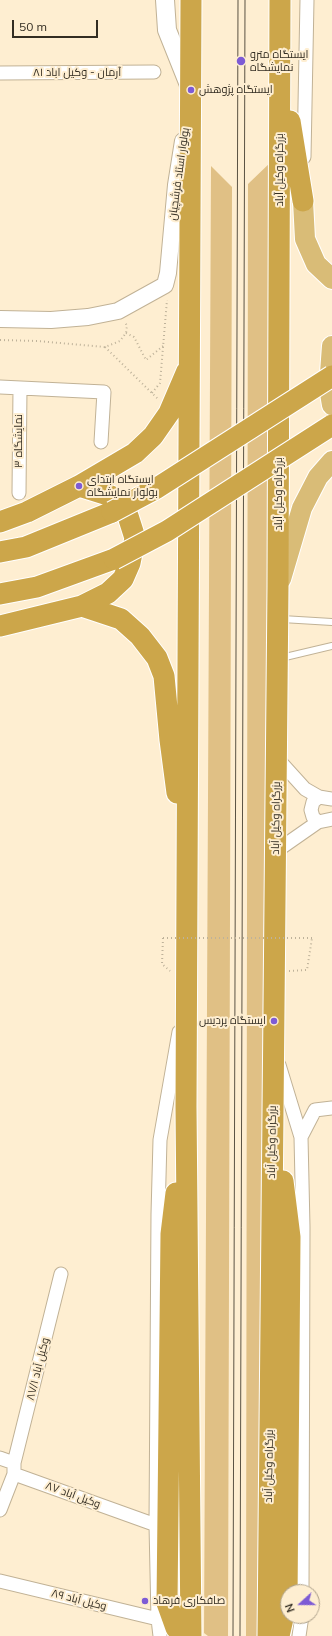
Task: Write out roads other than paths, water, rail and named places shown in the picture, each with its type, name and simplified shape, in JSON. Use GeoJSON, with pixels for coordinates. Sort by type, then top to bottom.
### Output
{"type":"FeatureCollection","features":[{"type":"Feature","properties":{"kind":"highway"},"geometry":{"type":"LineString","coordinates":[[171,1630],[167,1603],[171,1234],[186,1106],[192,90],[191,0]]}},
{"type":"Feature","properties":{"kind":"highway","name":"بزرگراه وکیل آباد"},"geometry":{"type":"LineString","coordinates":[[268,1636],[278,659],[280,0]]}},
{"type":"Feature","properties":{"kind":"highway"},"geometry":{"type":"LineString","coordinates":[[280,55],[303,201]]}},
{"type":"Feature","properties":{"kind":"highway"},"geometry":{"type":"LineString","coordinates":[[0,522],[27,512],[79,486],[135,453],[152,436],[169,413],[190,363]]}},
{"type":"Feature","properties":{"kind":"highway"},"geometry":{"type":"LineString","coordinates":[[0,552],[26,547],[112,512],[157,488],[332,376]]}},
{"type":"Feature","properties":{"kind":"highway"},"geometry":{"type":"LineString","coordinates":[[0,594],[37,587],[114,559],[167,530],[332,425]]}},
{"type":"Feature","properties":{"kind":"highway"},"geometry":{"type":"LineString","coordinates":[[0,626],[82,606],[108,593],[123,579],[130,563],[135,538],[128,516],[111,496],[79,486]]}},
{"type":"Feature","properties":{"kind":"highway"},"geometry":{"type":"LineString","coordinates":[[82,606],[121,619],[140,636],[157,658],[164,676],[170,740],[188,860]]}},
{"type":"Feature","properties":{"kind":"highway"},"geometry":{"type":"LineString","coordinates":[[273,1095],[290,1236],[287,1601],[279,1636]]}},
{"type":"Feature","properties":{"kind":"main road"},"geometry":{"type":"LineString","coordinates":[[165,0],[167,30],[192,90]]}},
{"type":"Feature","properties":{"kind":"main road"},"geometry":{"type":"LineString","coordinates":[[303,201],[305,239],[316,264],[332,279]]}},
{"type":"Feature","properties":{"kind":"main road"},"geometry":{"type":"LineString","coordinates":[[332,346],[329,387],[332,406]]}},
{"type":"Feature","properties":{"kind":"main road"},"geometry":{"type":"LineString","coordinates":[[278,587],[302,508],[318,477],[332,461]]}},
{"type":"Feature","properties":{"kind":"street"},"geometry":{"type":"LineString","coordinates":[[303,201],[307,0]]}},
{"type":"Feature","properties":{"kind":"street","name":"آرمان - وکیل اباد ۸۱"},"geometry":{"type":"LineString","coordinates":[[0,74],[154,72]]}},
{"type":"Feature","properties":{"kind":"street","name":"بولوار استاد فرشچیان"},"geometry":{"type":"LineString","coordinates":[[0,319],[51,320],[88,317],[118,311],[165,285],[168,273],[176,185],[192,90]]}},
{"type":"Feature","properties":{"kind":"street"},"geometry":{"type":"LineString","coordinates":[[0,387],[104,392],[101,442]]}},
{"type":"Feature","properties":{"kind":"street","name":"نمایشگاه ۳"},"geometry":{"type":"LineString","coordinates":[[19,493],[20,388]]}},
{"type":"Feature","properties":{"kind":"street"},"geometry":{"type":"LineString","coordinates":[[276,757],[306,789],[319,797],[332,799]]}},
{"type":"Feature","properties":{"kind":"street"},"geometry":{"type":"LineString","coordinates":[[318,822],[313,817],[311,810],[313,802],[319,797]]}},
{"type":"Feature","properties":{"kind":"street"},"geometry":{"type":"LineString","coordinates":[[275,852],[318,822],[332,819]]}},
{"type":"Feature","properties":{"kind":"street"},"geometry":{"type":"LineString","coordinates":[[171,1630],[156,1525],[160,1140],[187,985]]}},
{"type":"Feature","properties":{"kind":"street"},"geometry":{"type":"LineString","coordinates":[[273,1046],[301,1137],[303,1227],[302,1584]]}},
{"type":"Feature","properties":{"kind":"street"},"geometry":{"type":"LineString","coordinates":[[301,1137],[315,1110],[332,1108]]}},
{"type":"Feature","properties":{"kind":"street","name":"وکیل آباد ۸۷/۱"},"geometry":{"type":"LineString","coordinates":[[0,1510],[14,1468],[61,1274]]}},
{"type":"Feature","properties":{"kind":"street","name":"وکیل آباد ۸۷"},"geometry":{"type":"LineString","coordinates":[[0,1458],[14,1468],[156,1525]]}},
{"type":"Feature","properties":{"kind":"street","name":"وکیل آباد ۸۹"},"geometry":{"type":"LineString","coordinates":[[0,1581],[171,1630]]}},
{"type":"Feature","properties":{"kind":"street"},"geometry":{"type":"LineString","coordinates":[[299,1636],[301,1624]]}},
{"type":"Feature","properties":{"kind":"lane"},"geometry":{"type":"LineString","coordinates":[[278,618],[332,622]]}},
{"type":"Feature","properties":{"kind":"lane"},"geometry":{"type":"LineString","coordinates":[[278,659],[332,646]]}},
{"type":"Feature","properties":{"kind":"tram line"},"geometry":{"type":"LineString","coordinates":[[233,1636],[238,0]]}},
{"type":"Feature","properties":{"kind":"tram line"},"geometry":{"type":"LineString","coordinates":[[240,1636],[245,0]]}},
{"type":"Feature","properties":{"kind":"place","name":"ایستگاه مترو نمایشگاه"},"geometry":{"type":"Point","coordinates":[241,61]}},
{"type":"Feature","properties":{"kind":"place","name":"ایستگاه پژوهش"},"geometry":{"type":"Point","coordinates":[191,90]}},
{"type":"Feature","properties":{"kind":"place","name":"ایستگاه ابتدای بولوار نمایشگاه"},"geometry":{"type":"Point","coordinates":[79,486]}},
{"type":"Feature","properties":{"kind":"place","name":"ایستگاه پردیس"},"geometry":{"type":"Point","coordinates":[274,1021]}},
{"type":"Feature","properties":{"kind":"place","name":"صافکاری فرهاد"},"geometry":{"type":"Point","coordinates":[145,1601]}}]}
